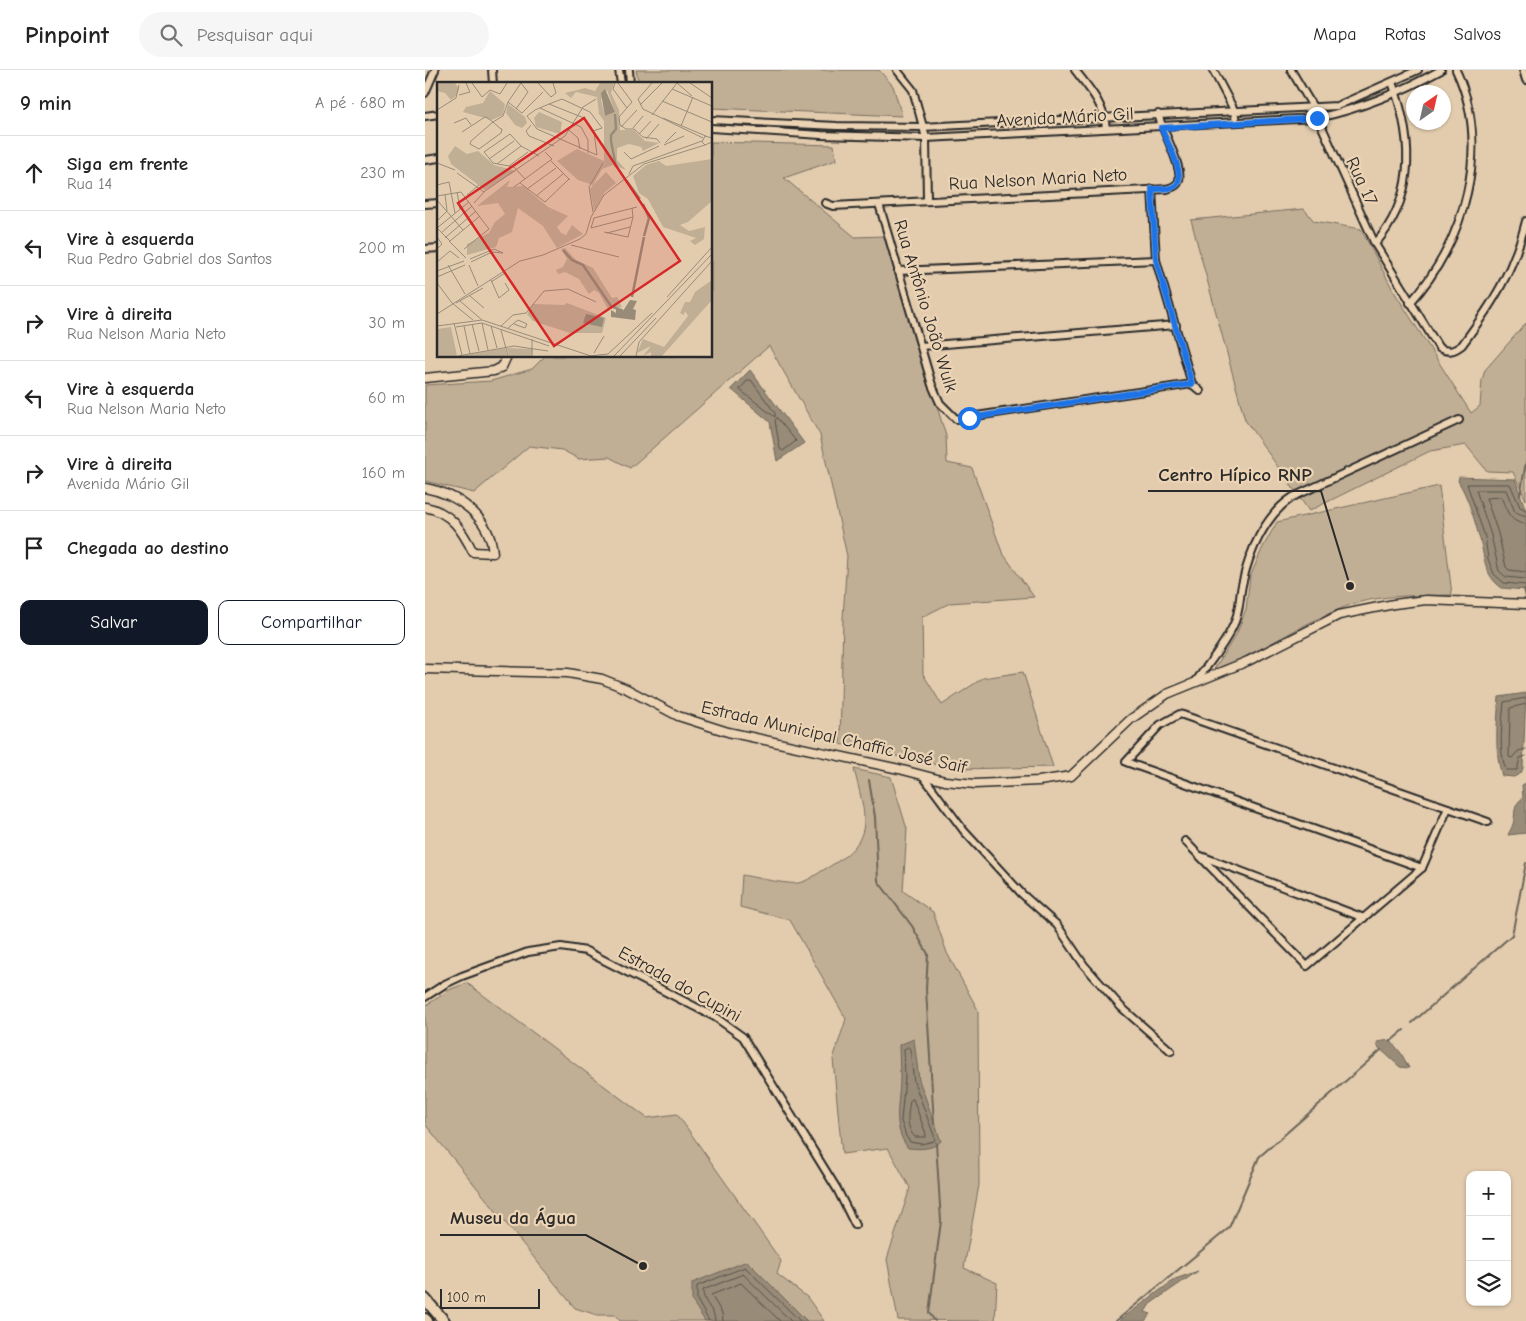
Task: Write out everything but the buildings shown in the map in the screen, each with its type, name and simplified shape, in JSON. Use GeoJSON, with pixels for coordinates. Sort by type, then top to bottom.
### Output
{"type":"FeatureCollection","features":[{"type":"Feature","properties":{"kind":"main road"},"geometry":{"type":"LineString","coordinates":[[425,1298],[444,1321]]}},
{"type":"Feature","properties":{"kind":"street"},"geometry":{"type":"LineString","coordinates":[[425,93],[435,70]]}},
{"type":"Feature","properties":{"kind":"street"},"geometry":{"type":"LineString","coordinates":[[897,70],[902,73],[913,90],[926,138],[927,200]]}},
{"type":"Feature","properties":{"kind":"street"},"geometry":{"type":"LineString","coordinates":[[1075,70],[1098,100],[1105,116],[1106,128]]}},
{"type":"Feature","properties":{"kind":"street"},"geometry":{"type":"LineString","coordinates":[[1213,70],[1234,110],[1236,122]]}},
{"type":"Feature","properties":{"kind":"street","name":"Rua 17"},"geometry":{"type":"LineString","coordinates":[[1291,70],[1313,107],[1375,244],[1439,348],[1446,352],[1455,351],[1462,345],[1498,295],[1520,244],[1526,221]]}},
{"type":"Feature","properties":{"kind":"street","name":"Avenida Mário Gil"},"geometry":{"type":"LineString","coordinates":[[713,120],[837,126],[922,127],[1105,116],[1337,106],[1418,70]]}},
{"type":"Feature","properties":{"kind":"street","name":"Avenida Mário Gil"},"geometry":{"type":"LineString","coordinates":[[713,128],[836,136],[926,138],[1012,135],[1106,128],[1161,128],[1317,118],[1337,114],[1395,92],[1441,70]]}},
{"type":"Feature","properties":{"kind":"street"},"geometry":{"type":"LineString","coordinates":[[1410,303],[1445,254],[1459,224],[1469,187],[1472,153],[1469,116],[1456,70]]}},
{"type":"Feature","properties":{"kind":"street"},"geometry":{"type":"LineString","coordinates":[[1523,70],[1526,80]]}},
{"type":"Feature","properties":{"kind":"street"},"geometry":{"type":"LineString","coordinates":[[1375,244],[1396,213],[1408,167],[1408,139],[1404,116],[1391,82]]}},
{"type":"Feature","properties":{"kind":"street"},"geometry":{"type":"LineString","coordinates":[[1368,93],[1371,101]]}},
{"type":"Feature","properties":{"kind":"street","name":"Rua Nelson Maria Neto"},"geometry":{"type":"LineString","coordinates":[[825,203],[833,206],[879,204],[1152,189],[1176,186],[1179,181],[1179,171],[1161,128],[1158,114]]}},
{"type":"Feature","properties":{"kind":"street"},"geometry":{"type":"LineString","coordinates":[[749,130],[750,122]]}},
{"type":"Feature","properties":{"kind":"street"},"geometry":{"type":"LineString","coordinates":[[1011,122],[1012,135]]}},
{"type":"Feature","properties":{"kind":"street"},"geometry":{"type":"LineString","coordinates":[[836,136],[837,126]]}},
{"type":"Feature","properties":{"kind":"street"},"geometry":{"type":"LineString","coordinates":[[1152,189],[1156,260],[1192,384],[1200,391]]}},
{"type":"Feature","properties":{"kind":"street","name":"Rua Antônio João Wulk"},"geometry":{"type":"LineString","coordinates":[[879,204],[932,385],[940,404],[955,419],[1192,384]]}},
{"type":"Feature","properties":{"kind":"street"},"geometry":{"type":"LineString","coordinates":[[898,271],[1156,260]]}},
{"type":"Feature","properties":{"kind":"street"},"geometry":{"type":"LineString","coordinates":[[921,346],[1175,325]]}},
{"type":"Feature","properties":{"kind":"street"},"geometry":{"type":"LineString","coordinates":[[425,378],[494,371],[503,367],[506,358]]}},
{"type":"Feature","properties":{"kind":"street"},"geometry":{"type":"LineString","coordinates":[[1197,681],[1233,628],[1239,612],[1245,572],[1266,524],[1279,506],[1293,497],[1459,420]]}},
{"type":"Feature","properties":{"kind":"street"},"geometry":{"type":"LineString","coordinates":[[425,488],[453,496],[464,504],[482,524],[490,538],[493,553],[473,552],[459,526],[445,514],[425,508]]}},
{"type":"Feature","properties":{"kind":"street","name":"Estrada Municipal Chaffic José Saif"},"geometry":{"type":"LineString","coordinates":[[425,669],[567,673],[602,680],[627,689],[678,716],[728,732],[899,769],[923,776],[975,784],[1039,781],[1071,776],[1131,719],[1167,694],[1248,661],[1339,616],[1394,604],[1426,600],[1526,604]]}},
{"type":"Feature","properties":{"kind":"street"},"geometry":{"type":"LineString","coordinates":[[1422,868],[1126,762],[1160,726],[1180,714],[1488,822]]}},
{"type":"Feature","properties":{"kind":"street"},"geometry":{"type":"LineString","coordinates":[[923,776],[970,838],[1022,894],[1057,925],[1084,965],[1121,1007],[1171,1051]]}},
{"type":"Feature","properties":{"kind":"street"},"geometry":{"type":"LineString","coordinates":[[1185,841],[1307,966],[1422,868],[1448,808]]}},
{"type":"Feature","properties":{"kind":"street"},"geometry":{"type":"LineString","coordinates":[[1199,855],[1364,918]]}},
{"type":"Feature","properties":{"kind":"street","name":"Estrada do Cupini"},"geometry":{"type":"LineString","coordinates":[[425,997],[445,984],[472,972],[528,952],[561,947],[586,951],[715,1017],[743,1038],[837,1189],[855,1225]]}},
{"type":"Feature","properties":{"kind":"shaded area"},"geometry":{"type":"Polygon","coordinates":[[[636,70],[879,70],[893,86],[902,116],[713,108],[713,82],[639,82],[636,70]]]}},
{"type":"Feature","properties":{"kind":"shaded area"},"geometry":{"type":"Polygon","coordinates":[[[713,142],[834,145],[836,160],[784,178],[855,237],[885,236],[946,436],[947,463],[972,468],[1002,552],[1034,597],[950,603],[922,617],[923,674],[942,705],[983,678],[1023,672],[1053,767],[957,769],[840,744],[843,618],[847,556],[820,435],[769,346],[630,468],[609,457],[579,459],[562,450],[529,446],[474,493],[425,481],[425,385],[491,381],[532,369],[543,358],[713,358],[713,142]]]}},
{"type":"Feature","properties":{"kind":"shaded area"},"geometry":{"type":"Polygon","coordinates":[[[1304,209],[1314,221],[1361,229],[1393,290],[1471,413],[1480,406],[1482,380],[1485,370],[1526,323],[1526,500],[1513,472],[1487,471],[1466,445],[1430,451],[1309,511],[1245,420],[1191,220],[1304,209]]]}},
{"type":"Feature","properties":{"kind":"shaded area"},"geometry":{"type":"Polygon","coordinates":[[[1439,486],[1452,595],[1388,597],[1362,601],[1332,612],[1231,664],[1213,671],[1237,633],[1246,609],[1250,577],[1263,547],[1277,522],[1439,486]]]}},
{"type":"Feature","properties":{"kind":"shaded area"},"geometry":{"type":"Polygon","coordinates":[[[854,769],[891,777],[907,829],[903,891],[933,912],[947,953],[978,1010],[979,1185],[964,1268],[997,1283],[995,1321],[898,1320],[887,1259],[910,1188],[888,1148],[842,1154],[833,1059],[846,1019],[790,920],[740,907],[742,875],[787,883],[801,882],[842,859],[853,848],[860,838],[864,815],[854,769]]]}},
{"type":"Feature","properties":{"kind":"shaded area"},"geometry":{"type":"Polygon","coordinates":[[[467,983],[647,1118],[677,1114],[781,1261],[777,1274],[807,1297],[824,1321],[620,1321],[615,1315],[597,1315],[575,1308],[425,1124],[425,1006],[451,989],[467,983]]]}},
{"type":"Feature","properties":{"kind":"water"},"geometry":{"type":"Polygon","coordinates":[[[750,370],[804,443],[777,461],[770,422],[731,389],[750,370]]]}},
{"type":"Feature","properties":{"kind":"water"},"geometry":{"type":"Polygon","coordinates":[[[1459,477],[1515,479],[1526,511],[1526,590],[1502,588],[1491,577],[1470,508],[1458,481],[1459,477]]]}},
{"type":"Feature","properties":{"kind":"water"},"geometry":{"type":"Polygon","coordinates":[[[1526,693],[1523,768],[1521,773],[1514,777],[1502,776],[1497,747],[1499,697],[1526,693]]]}},
{"type":"Feature","properties":{"kind":"water"},"geometry":{"type":"Polygon","coordinates":[[[1526,783],[1526,833],[1508,835],[1513,824],[1517,804],[1523,798],[1522,785],[1526,783]]]}},
{"type":"Feature","properties":{"kind":"water"},"geometry":{"type":"Polygon","coordinates":[[[914,1039],[919,1080],[941,1141],[934,1146],[917,1149],[908,1148],[903,1140],[898,1123],[899,1045],[914,1039]]]}},
{"type":"Feature","properties":{"kind":"water"},"geometry":{"type":"Polygon","coordinates":[[[1390,1040],[1401,1053],[1409,1068],[1400,1067],[1378,1047],[1377,1042],[1390,1040]]]}},
{"type":"Feature","properties":{"kind":"water"},"geometry":{"type":"Polygon","coordinates":[[[747,1261],[807,1321],[705,1321],[692,1301],[692,1283],[747,1261]]]}},
{"type":"Feature","properties":{"kind":"water"},"geometry":{"type":"Polygon","coordinates":[[[1198,1271],[1150,1304],[1145,1312],[1151,1314],[1145,1321],[1119,1321],[1175,1279],[1198,1271]]]}},
{"type":"Feature","properties":{"kind":"waterway"},"geometry":{"type":"LineString","coordinates":[[1520,496],[1526,462]]}},
{"type":"Feature","properties":{"kind":"waterway"},"geometry":{"type":"LineString","coordinates":[[1524,589],[1526,597]]}},
{"type":"Feature","properties":{"kind":"waterway"},"geometry":{"type":"LineString","coordinates":[[869,780],[875,817],[878,881],[912,926],[928,954],[926,989],[934,1124]]}},
{"type":"Feature","properties":{"kind":"waterway"},"geometry":{"type":"LineString","coordinates":[[1412,1023],[1512,935],[1526,863]]}},
{"type":"Feature","properties":{"kind":"waterway"},"geometry":{"type":"LineString","coordinates":[[1390,1042],[1404,1030]]}},
{"type":"Feature","properties":{"kind":"waterway"},"geometry":{"type":"LineString","coordinates":[[1116,1321],[1229,1228],[1259,1157],[1381,1050]]}},
{"type":"Feature","properties":{"kind":"waterway"},"geometry":{"type":"LineString","coordinates":[[935,1321],[929,1313],[941,1221],[936,1143]]}},
{"type":"Feature","properties":{"kind":"place","name":"Centro Hípico RNP"},"geometry":{"type":"Point","coordinates":[1350,586]}},
{"type":"Feature","properties":{"kind":"place","name":"Museu da Água"},"geometry":{"type":"Point","coordinates":[643,1266]}},
{"type":"Feature","properties":{"kind":"route"},"geometry":{"type":"LineString","coordinates":[[969,418],[1192,384],[1156,260],[1152,189],[1176,186],[1179,181],[1179,171],[1161,128],[1317,118]]}}]}
